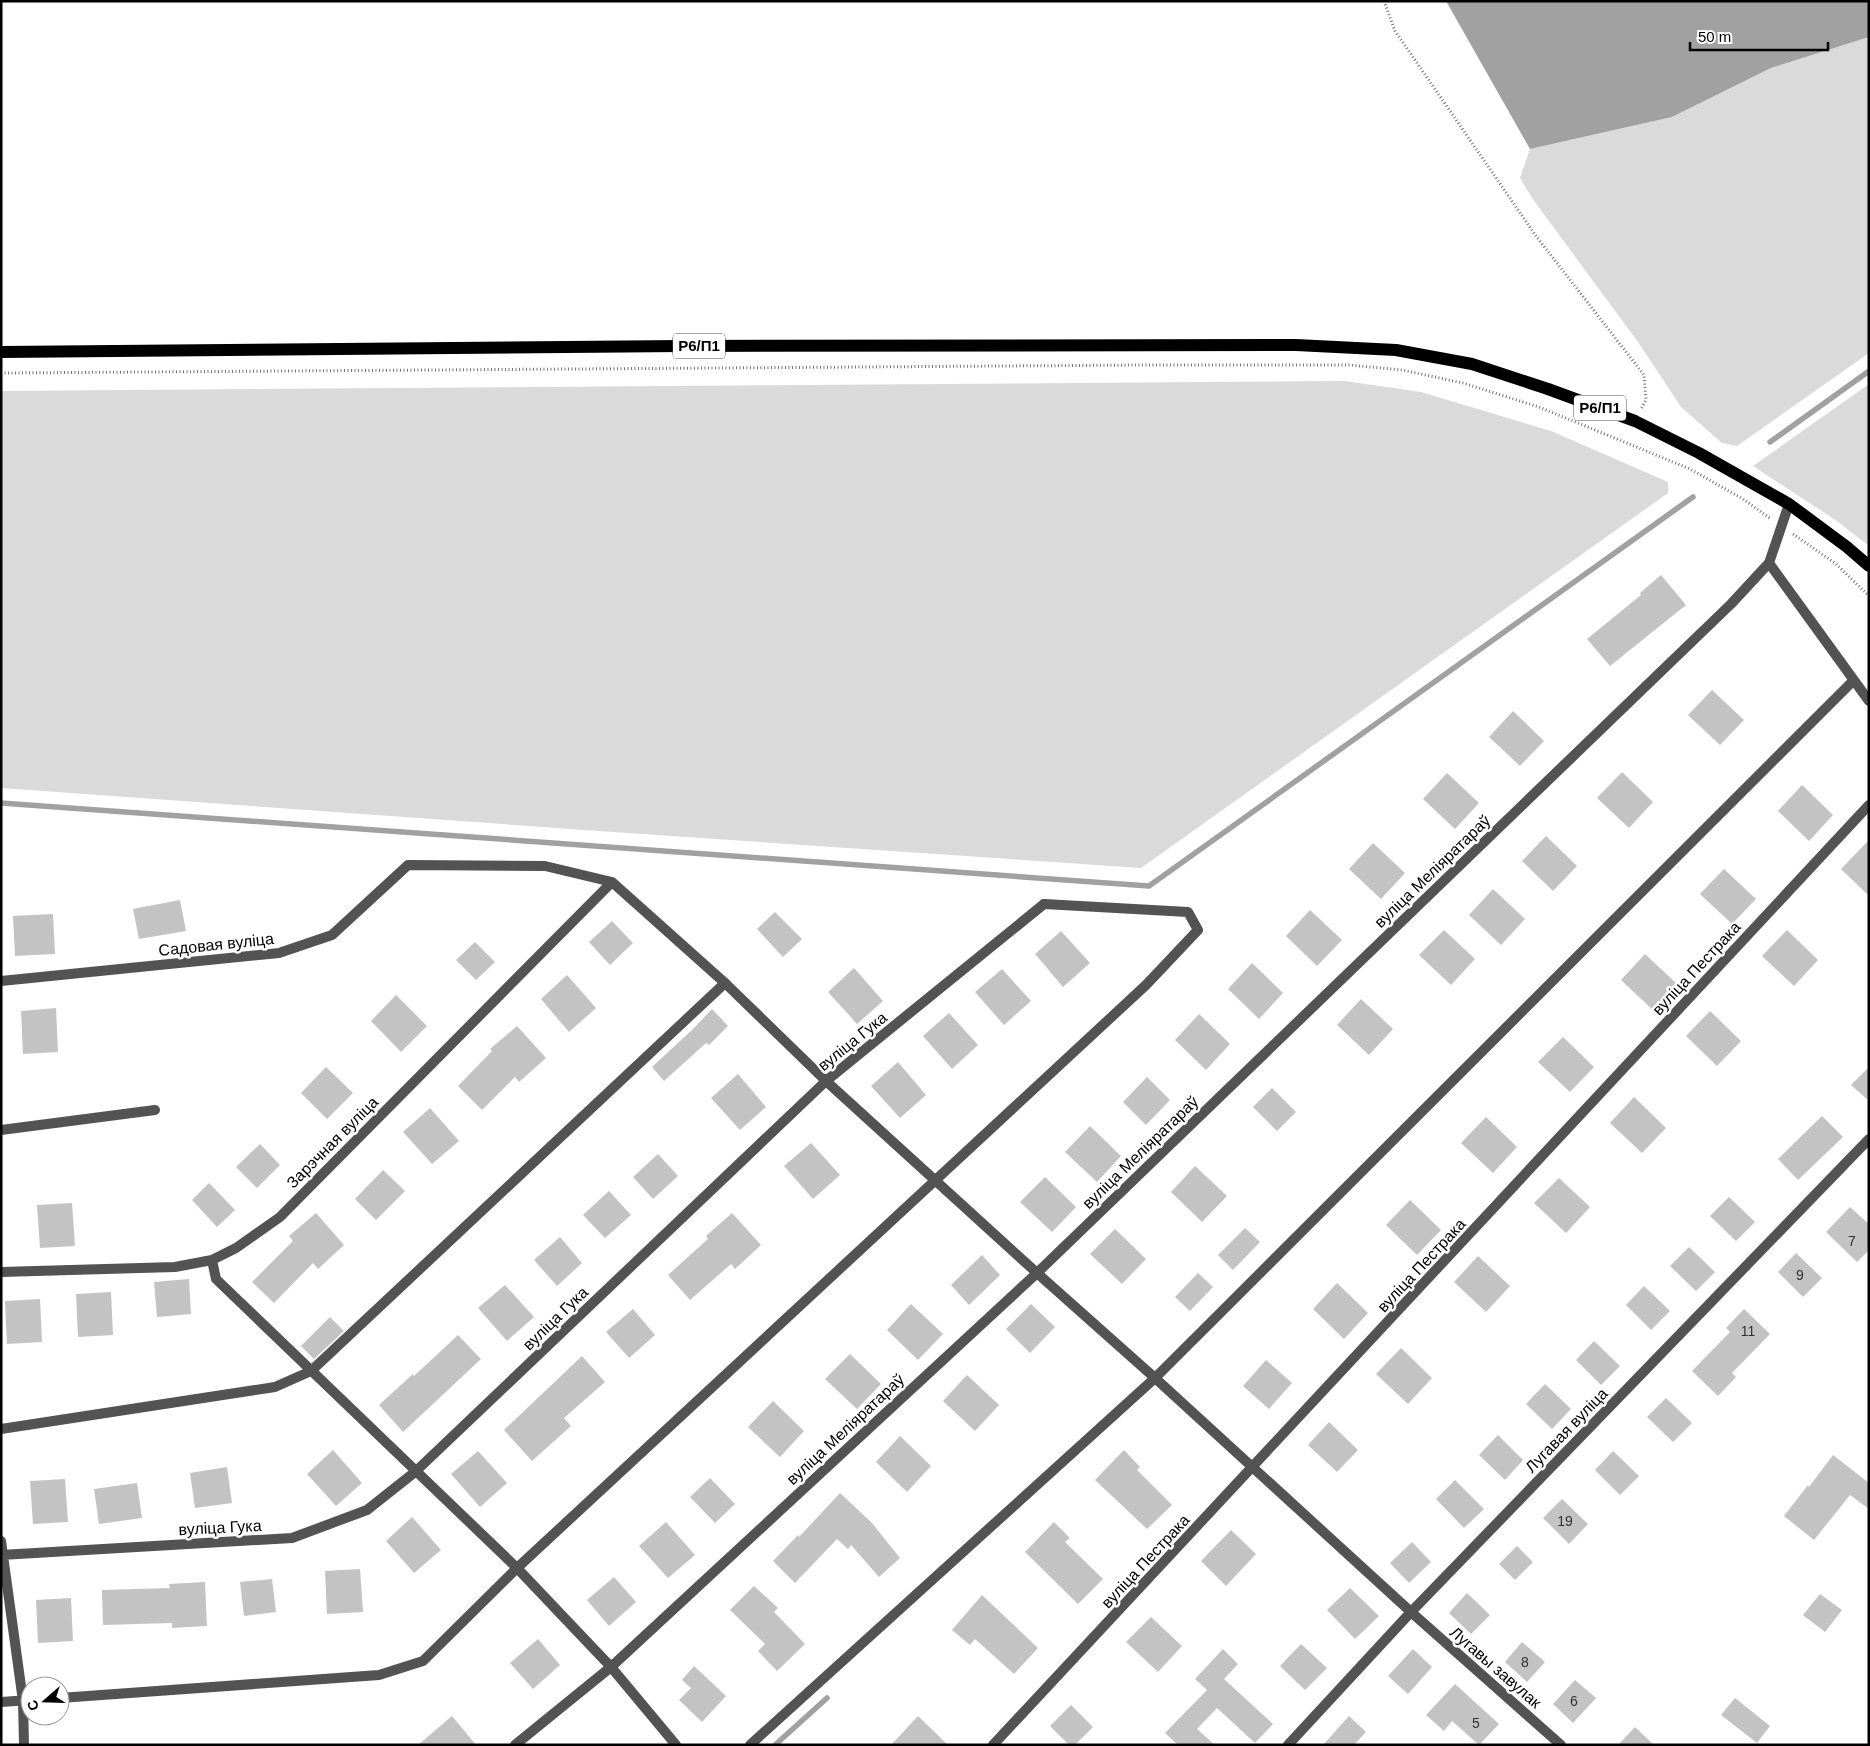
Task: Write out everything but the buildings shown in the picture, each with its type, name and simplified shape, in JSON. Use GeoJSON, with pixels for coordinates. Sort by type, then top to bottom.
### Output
{"type":"FeatureCollection","features":[{"type":"Feature","properties":{"kind":"main road","name":"Р6/П1"},"geometry":{"type":"LineString","coordinates":[[1,352],[673,346],[1296,344],[1396,350],[1472,364],[1636,421],[1699,453],[1789,504],[1847,547],[1869,566]]}},
{"type":"Feature","properties":{"kind":"street"},"geometry":{"type":"LineString","coordinates":[[1789,504],[1769,563],[1869,701]]}},
{"type":"Feature","properties":{"kind":"street","name":"вуліца Меліяратараў"},"geometry":{"type":"LineString","coordinates":[[515,1745],[611,1667],[1036,1273],[1731,604],[1769,563]]}},
{"type":"Feature","properties":{"kind":"street"},"geometry":{"type":"LineString","coordinates":[[750,1745],[1155,1378],[1854,681]]}},
{"type":"Feature","properties":{"kind":"street","name":"вуліца Пестрака"},"geometry":{"type":"LineString","coordinates":[[993,1745],[1869,805]]}},
{"type":"Feature","properties":{"kind":"street","name":"Садовая вуліца"},"geometry":{"type":"LineString","coordinates":[[1,981],[279,953],[332,935],[408,864],[545,866],[612,882]]}},
{"type":"Feature","properties":{"kind":"street","name":"Лугавы завулак"},"geometry":{"type":"LineString","coordinates":[[612,882],[725,982],[826,1081],[1036,1273],[1561,1745]]}},
{"type":"Feature","properties":{"kind":"street","name":"Зарэчная вуліца"},"geometry":{"type":"LineString","coordinates":[[1,1272],[175,1267],[212,1260],[236,1248],[280,1217],[612,882]]}},
{"type":"Feature","properties":{"kind":"street","name":"вуліца Гука"},"geometry":{"type":"LineString","coordinates":[[2,1555],[292,1538],[367,1510],[416,1472],[826,1081],[1044,904],[1188,912],[1198,930],[1146,984],[935,1179]]}},
{"type":"Feature","properties":{"kind":"street"},"geometry":{"type":"LineString","coordinates":[[1,1429],[274,1387],[311,1371],[725,982]]}},
{"type":"Feature","properties":{"kind":"street"},"geometry":{"type":"LineString","coordinates":[[1,1130],[155,1110]]}},
{"type":"Feature","properties":{"kind":"street","name":"Лугавая вуліца"},"geometry":{"type":"LineString","coordinates":[[1288,1745],[1411,1612],[1869,1139]]}},
{"type":"Feature","properties":{"kind":"street"},"geometry":{"type":"LineString","coordinates":[[70,1697],[379,1675],[423,1661],[517,1568],[935,1179]]}},
{"type":"Feature","properties":{"kind":"street"},"geometry":{"type":"LineString","coordinates":[[212,1260],[216,1279],[517,1568],[611,1667],[676,1745]]}},
{"type":"Feature","properties":{"kind":"street"},"geometry":{"type":"LineString","coordinates":[[1,1541],[22,1676]]}},
{"type":"Feature","properties":{"kind":"street"},"geometry":{"type":"LineString","coordinates":[[1,1702],[20,1700]]}},
{"type":"Feature","properties":{"kind":"street"},"geometry":{"type":"LineString","coordinates":[[24,1745],[25,1726]]}},
{"type":"Feature","properties":{"kind":"path"},"geometry":{"type":"LineString","coordinates":[[1384,1],[1395,31],[1536,236],[1644,375],[1646,400],[1636,421]]}},
{"type":"Feature","properties":{"kind":"path"},"geometry":{"type":"LineString","coordinates":[[1,374],[1265,364],[1349,365],[1402,370],[1463,382],[1539,408],[1620,439],[1690,469],[1743,499],[1836,564],[1869,596]]}},
{"type":"Feature","properties":{"kind":"shaded area"},"geometry":{"type":"Polygon","coordinates":[[[1446,1],[1869,1],[1869,37],[1771,68],[1672,117],[1530,149],[1446,1]]]}},
{"type":"Feature","properties":{"kind":"shaded area"},"geometry":{"type":"Polygon","coordinates":[[[1869,37],[1869,353],[1737,446],[1722,443],[1681,407],[1638,342],[1532,198],[1520,178],[1530,149],[1672,117],[1771,68],[1869,37]]]}},
{"type":"Feature","properties":{"kind":"shaded area"},"geometry":{"type":"Polygon","coordinates":[[[1345,381],[1421,392],[1551,431],[1668,482],[1668,493],[1141,868],[1,788],[1,391],[1345,381]]]}},
{"type":"Feature","properties":{"kind":"shaded area"},"geometry":{"type":"Polygon","coordinates":[[[1869,384],[1869,546],[1837,521],[1753,466],[1869,384]]]}},
{"type":"Feature","properties":{"kind":"waterway"},"geometry":{"type":"LineString","coordinates":[[1770,442],[1869,371]]}},
{"type":"Feature","properties":{"kind":"waterway"},"geometry":{"type":"LineString","coordinates":[[1,803],[1149,886],[1693,497]]}},
{"type":"Feature","properties":{"kind":"waterway"},"geometry":{"type":"LineString","coordinates":[[775,1745],[827,1698]]}}]}
